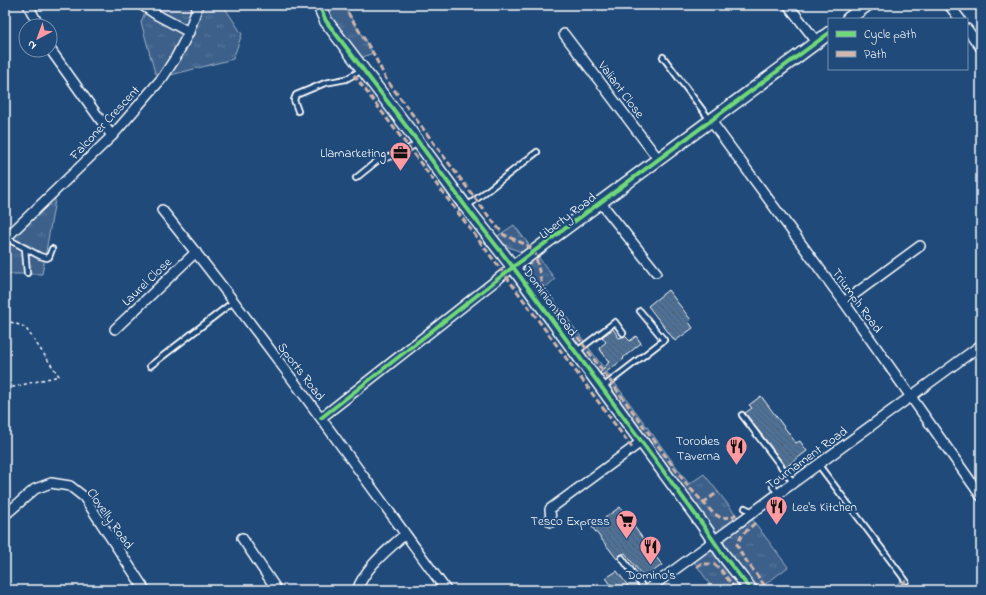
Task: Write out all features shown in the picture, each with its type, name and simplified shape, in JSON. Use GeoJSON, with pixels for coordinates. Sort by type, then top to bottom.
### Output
{"type":"FeatureCollection","features":[{"type":"Feature","properties":{"kind":"street"},"geometry":{"type":"LineString","coordinates":[[28,5],[34,18]]}},
{"type":"Feature","properties":{"kind":"street"},"geometry":{"type":"LineString","coordinates":[[142,5],[189,32]]}},
{"type":"Feature","properties":{"kind":"street","name":"Falconer Crescent"},"geometry":{"type":"LineString","coordinates":[[7,235],[112,136],[163,77],[176,57],[189,32],[198,5]]}},
{"type":"Feature","properties":{"kind":"street","name":"Dominion Road"},"geometry":{"type":"LineString","coordinates":[[319,5],[326,21],[513,267],[751,590]]}},
{"type":"Feature","properties":{"kind":"street"},"geometry":{"type":"LineString","coordinates":[[788,5],[817,42]]}},
{"type":"Feature","properties":{"kind":"street"},"geometry":{"type":"LineString","coordinates":[[849,18],[867,5]]}},
{"type":"Feature","properties":{"kind":"street"},"geometry":{"type":"LineString","coordinates":[[949,5],[959,18]]}},
{"type":"Feature","properties":{"kind":"street"},"geometry":{"type":"LineString","coordinates":[[968,30],[981,48]]}},
{"type":"Feature","properties":{"kind":"street","name":"Valiant Close"},"geometry":{"type":"LineString","coordinates":[[564,34],[659,160]]}},
{"type":"Feature","properties":{"kind":"street","name":"Liberty Road"},"geometry":{"type":"LineString","coordinates":[[321,418],[513,267],[828,34]]}},
{"type":"Feature","properties":{"kind":"street"},"geometry":{"type":"LineString","coordinates":[[56,58],[112,136]]}},
{"type":"Feature","properties":{"kind":"street","name":"Triumph Road"},"geometry":{"type":"LineString","coordinates":[[711,121],[844,302],[981,496]]}},
{"type":"Feature","properties":{"kind":"street"},"geometry":{"type":"LineString","coordinates":[[601,202],[656,272]]}},
{"type":"Feature","properties":{"kind":"street","name":"Sports Road"},"geometry":{"type":"LineString","coordinates":[[162,210],[196,252],[321,418],[446,590]]}},
{"type":"Feature","properties":{"kind":"street"},"geometry":{"type":"LineString","coordinates":[[844,302],[920,246]]}},
{"type":"Feature","properties":{"kind":"street","name":"Laurel Close"},"geometry":{"type":"LineString","coordinates":[[115,329],[196,252]]}},
{"type":"Feature","properties":{"kind":"street","name":"Tournament Road"},"geometry":{"type":"LineString","coordinates":[[646,590],[702,548],[714,541],[749,510],[776,490],[793,482],[981,345]]}},
{"type":"Feature","properties":{"kind":"street"},"geometry":{"type":"LineString","coordinates":[[551,522],[550,509],[642,442]]}},
{"type":"Feature","properties":{"kind":"street","name":"Clovelly Road"},"geometry":{"type":"LineString","coordinates":[[6,511],[35,489],[51,483],[70,486],[84,497],[145,590]]}},
{"type":"Feature","properties":{"kind":"street"},"geometry":{"type":"LineString","coordinates":[[357,590],[362,577],[375,562],[405,534]]}},
{"type":"Feature","properties":{"kind":"street"},"geometry":{"type":"LineString","coordinates":[[242,538],[277,590]]}},
{"type":"Feature","properties":{"kind":"lane"},"geometry":{"type":"LineString","coordinates":[[663,57],[711,121]]}},
{"type":"Feature","properties":{"kind":"lane"},"geometry":{"type":"LineString","coordinates":[[298,111],[294,100],[296,95],[325,83],[346,80],[363,69]]}},
{"type":"Feature","properties":{"kind":"lane"},"geometry":{"type":"LineString","coordinates":[[356,178],[377,161],[403,152],[419,142]]}},
{"type":"Feature","properties":{"kind":"lane"},"geometry":{"type":"LineString","coordinates":[[466,207],[538,152]]}},
{"type":"Feature","properties":{"kind":"lane"},"geometry":{"type":"LineString","coordinates":[[7,235],[25,248],[40,256],[47,258],[49,257],[52,249]]}},
{"type":"Feature","properties":{"kind":"lane"},"geometry":{"type":"LineString","coordinates":[[25,248],[27,273]]}},
{"type":"Feature","properties":{"kind":"lane"},"geometry":{"type":"LineString","coordinates":[[150,366],[233,302]]}},
{"type":"Feature","properties":{"kind":"lane"},"geometry":{"type":"LineString","coordinates":[[602,388],[664,340],[640,311]]}},
{"type":"Feature","properties":{"kind":"lane"},"geometry":{"type":"LineString","coordinates":[[576,352],[615,322],[623,333]]}},
{"type":"Feature","properties":{"kind":"lane"},"geometry":{"type":"LineString","coordinates":[[742,415],[793,482]]}},
{"type":"Feature","properties":{"kind":"lane"},"geometry":{"type":"LineString","coordinates":[[818,464],[906,581]]}},
{"type":"Feature","properties":{"kind":"lane"},"geometry":{"type":"LineString","coordinates":[[622,558],[646,590]]}},
{"type":"Feature","properties":{"kind":"path"},"geometry":{"type":"LineString","coordinates":[[5,320],[25,327],[59,376],[5,389]]}},
{"type":"Feature","properties":{"kind":"green space"},"geometry":{"type":"Polygon","coordinates":[[[148,5],[223,5],[242,34],[233,59],[163,77],[155,73],[141,22],[148,5]]]}},
{"type":"Feature","properties":{"kind":"green space"},"geometry":{"type":"Polygon","coordinates":[[[319,5],[343,5],[373,53],[356,60],[319,5]]]}},
{"type":"Feature","properties":{"kind":"green space"},"geometry":{"type":"Polygon","coordinates":[[[57,189],[42,274],[5,274],[5,239],[57,189]]]}},
{"type":"Feature","properties":{"kind":"green space"},"geometry":{"type":"Polygon","coordinates":[[[514,225],[555,279],[545,288],[689,484],[704,474],[741,521],[749,515],[788,567],[758,590],[711,590],[713,589],[691,557],[714,541],[513,267],[527,254],[508,247],[496,237],[514,225]]]}},
{"type":"Feature","properties":{"kind":"green space"},"geometry":{"type":"Polygon","coordinates":[[[904,579],[912,590],[889,590],[904,579]]]}},
{"type":"Feature","properties":{"kind":"building"},"geometry":{"type":"Polygon","coordinates":[[[668,290],[691,320],[689,322],[693,328],[675,341],[648,306],[668,290]]]}},
{"type":"Feature","properties":{"kind":"building"},"geometry":{"type":"Polygon","coordinates":[[[613,329],[619,338],[625,336],[630,341],[636,336],[641,343],[623,358],[624,359],[602,375],[600,373],[609,362],[599,348],[606,342],[602,337],[613,329]]]}},
{"type":"Feature","properties":{"kind":"building"},"geometry":{"type":"Polygon","coordinates":[[[761,396],[796,443],[800,441],[807,451],[786,467],[745,413],[752,408],[749,405],[761,396]]]}},
{"type":"Feature","properties":{"kind":"building"},"geometry":{"type":"Polygon","coordinates":[[[620,507],[662,565],[644,578],[625,553],[620,555],[617,559],[592,527],[620,507]]]}},
{"type":"Feature","properties":{"kind":"building"},"geometry":{"type":"Polygon","coordinates":[[[617,571],[628,586],[623,590],[615,590],[606,578],[617,571]]]}},
{"type":"Feature","properties":{"kind":"marked path"},"geometry":{"type":"LineString","coordinates":[[343,5],[373,53],[386,79],[486,213],[504,235],[527,245],[535,252],[543,290],[687,485],[713,513],[721,518],[732,517],[736,514]]}},
{"type":"Feature","properties":{"kind":"marked path"},"geometry":{"type":"LineString","coordinates":[[354,75],[505,275],[633,449]]}},
{"type":"Feature","properties":{"kind":"marked path"},"geometry":{"type":"LineString","coordinates":[[703,503],[718,492]]}},
{"type":"Feature","properties":{"kind":"marked path"},"geometry":{"type":"LineString","coordinates":[[755,523],[741,536],[737,545],[742,555],[768,590]]}},
{"type":"Feature","properties":{"kind":"marked path"},"geometry":{"type":"LineString","coordinates":[[697,567],[700,564],[714,564],[721,570],[736,590]]}},
{"type":"Feature","properties":{"kind":"marked path"},"geometry":{"type":"LineString","coordinates":[[894,590],[906,581]]}},
{"type":"Feature","properties":{"kind":"cycle path"},"geometry":{"type":"LineString","coordinates":[[319,5],[326,21],[513,267],[703,525],[724,556],[751,590]]}},
{"type":"Feature","properties":{"kind":"cycle path"},"geometry":{"type":"LineString","coordinates":[[321,418],[513,267],[828,34]]}},
{"type":"Feature","properties":{"kind":"place","name":"Llamarketing"},"geometry":{"type":"Point","coordinates":[401,172]}},
{"type":"Feature","properties":{"kind":"place","name":"Torodes Taverna"},"geometry":{"type":"Point","coordinates":[736,466]}},
{"type":"Feature","properties":{"kind":"place","name":"Lee's Kitchen"},"geometry":{"type":"Point","coordinates":[777,526]}},
{"type":"Feature","properties":{"kind":"place","name":"Tesco Express"},"geometry":{"type":"Point","coordinates":[626,540]}},
{"type":"Feature","properties":{"kind":"place","name":"Domino's"},"geometry":{"type":"Point","coordinates":[651,566]}}]}
